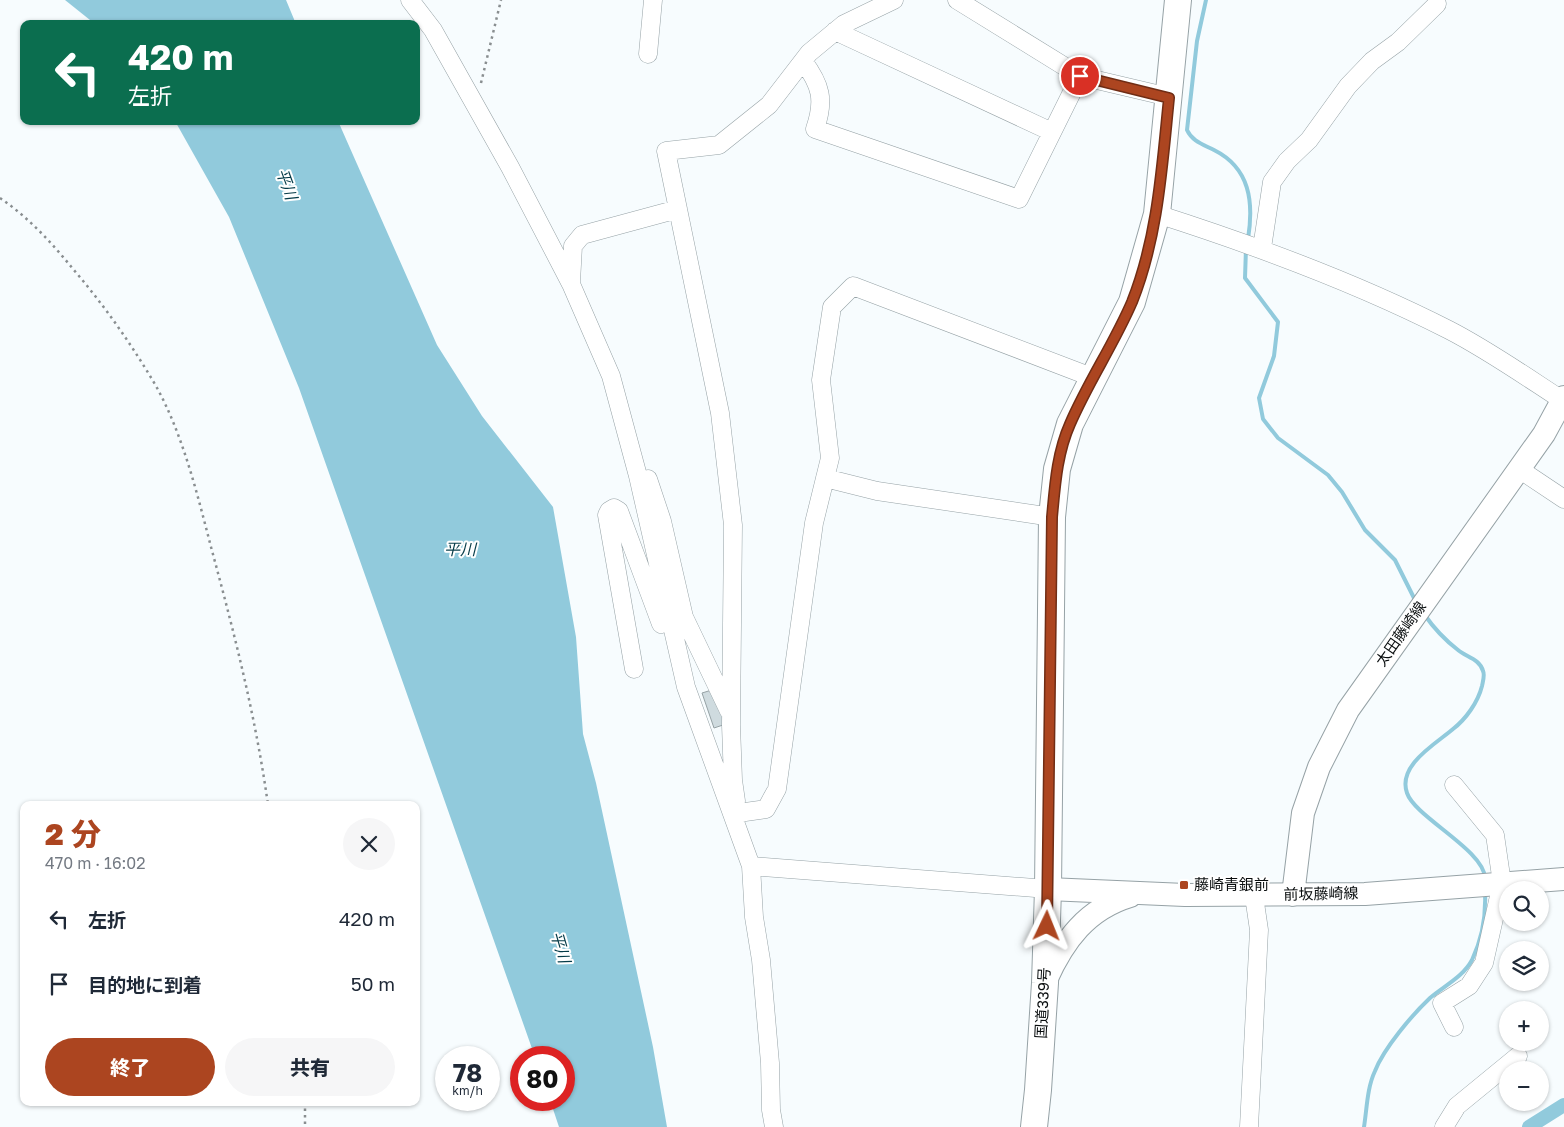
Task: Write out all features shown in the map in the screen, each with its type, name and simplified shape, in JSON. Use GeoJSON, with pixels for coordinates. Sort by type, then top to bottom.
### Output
{"type":"FeatureCollection","features":[{"type":"Feature","properties":{"kind":"highway","name":"国道339号"},"geometry":{"type":"LineString","coordinates":[[1034,1127],[1045,983],[1048,889],[1052,517],[1057,469],[1070,424],[1132,302],[1157,214],[1178,0]]}},
{"type":"Feature","properties":{"kind":"main road","name":"太田藤崎線"},"geometry":{"type":"LineString","coordinates":[[1293,895],[1304,813],[1319,767],[1348,710],[1544,434],[1563,399]]}},
{"type":"Feature","properties":{"kind":"main road","name":"前坂藤崎線"},"geometry":{"type":"LineString","coordinates":[[1543,881],[1564,880]]}},
{"type":"Feature","properties":{"kind":"main road","name":"前坂藤崎線"},"geometry":{"type":"LineString","coordinates":[[1048,889],[1135,894],[1254,896],[1365,894],[1499,883]]}},
{"type":"Feature","properties":{"kind":"main road"},"geometry":{"type":"LineString","coordinates":[[1045,983],[1064,944],[1085,920],[1104,906],[1135,894]]}},
{"type":"Feature","properties":{"kind":"street"},"geometry":{"type":"LineString","coordinates":[[410,0],[433,30],[510,167],[571,284],[611,376],[634,462],[686,687]]}},
{"type":"Feature","properties":{"kind":"street"},"geometry":{"type":"LineString","coordinates":[[648,54],[653,0]]}},
{"type":"Feature","properties":{"kind":"street"},"geometry":{"type":"LineString","coordinates":[[737,817],[733,780],[732,525],[720,413],[666,151],[719,145],[769,105],[804,61],[835,31],[844,24],[894,0]]}},
{"type":"Feature","properties":{"kind":"street"},"geometry":{"type":"LineString","coordinates":[[957,0],[1080,76],[1169,98]]}},
{"type":"Feature","properties":{"kind":"street"},"geometry":{"type":"LineString","coordinates":[[1262,248],[1272,182],[1287,161],[1315,133],[1348,86],[1372,61],[1398,42],[1436,4]]}},
{"type":"Feature","properties":{"kind":"street"},"geometry":{"type":"LineString","coordinates":[[835,31],[1052,132]]}},
{"type":"Feature","properties":{"kind":"street"},"geometry":{"type":"LineString","coordinates":[[804,61],[817,80],[821,111],[815,129],[1019,199],[1080,76]]}},
{"type":"Feature","properties":{"kind":"street"},"geometry":{"type":"LineString","coordinates":[[571,284],[572,246],[582,236],[678,209]]}},
{"type":"Feature","properties":{"kind":"street"},"geometry":{"type":"LineString","coordinates":[[1157,214],[1262,248],[1450,330],[1563,399]]}},
{"type":"Feature","properties":{"kind":"street"},"geometry":{"type":"LineString","coordinates":[[737,817],[766,810],[777,789],[814,523],[830,458],[821,380],[832,307],[853,286],[1094,378]]}},
{"type":"Feature","properties":{"kind":"street"},"geometry":{"type":"LineString","coordinates":[[634,462],[647,474],[662,521],[684,617],[732,716]]}},
{"type":"Feature","properties":{"kind":"street"},"geometry":{"type":"LineString","coordinates":[[1519,469],[1564,498]]}},
{"type":"Feature","properties":{"kind":"street"},"geometry":{"type":"LineString","coordinates":[[824,478],[877,490],[1052,517]]}},
{"type":"Feature","properties":{"kind":"street"},"geometry":{"type":"LineString","coordinates":[[634,669],[607,515],[614,508],[619,511],[737,817],[751,866],[754,917],[762,960],[770,1063],[771,1110],[774,1127]]}},
{"type":"Feature","properties":{"kind":"street"},"geometry":{"type":"LineString","coordinates":[[1454,785],[1495,835],[1502,881]]}},
{"type":"Feature","properties":{"kind":"street"},"geometry":{"type":"LineString","coordinates":[[751,866],[1048,889]]}},
{"type":"Feature","properties":{"kind":"street"},"geometry":{"type":"LineString","coordinates":[[1249,1127],[1259,930],[1254,896]]}},
{"type":"Feature","properties":{"kind":"street"},"geometry":{"type":"LineString","coordinates":[[1454,1028],[1442,1003],[1469,986],[1484,963],[1499,896]]}},
{"type":"Feature","properties":{"kind":"street"},"geometry":{"type":"LineString","coordinates":[[1444,1127],[1458,1106],[1518,1056]]}},
{"type":"Feature","properties":{"kind":"path"},"geometry":{"type":"LineString","coordinates":[[481,85],[481,76],[501,0]]}},
{"type":"Feature","properties":{"kind":"path"},"geometry":{"type":"LineString","coordinates":[[0,198],[51,242],[102,302],[156,388],[179,439],[196,488],[221,584],[258,738],[267,801]]}},
{"type":"Feature","properties":{"kind":"path"},"geometry":{"type":"LineString","coordinates":[[305,1106],[305,1127]]}},
{"type":"Feature","properties":{"kind":"water"},"geometry":{"type":"Polygon","coordinates":[[[65,0],[286,0],[294,20],[90,20],[65,0]]]}},
{"type":"Feature","properties":{"kind":"water","name":"平川"},"geometry":{"type":"Polygon","coordinates":[[[177,125],[340,125],[437,345],[482,416],[553,507],[576,637],[583,734],[596,783],[653,1047],[667,1127],[559,1127],[554,1111],[575,1111],[575,1046],[531,1046],[299,388],[229,217],[177,125]]]}},
{"type":"Feature","properties":{"kind":"building"},"geometry":{"type":"Polygon","coordinates":[[[715,689],[726,724],[714,728],[702,693],[715,689]]]}},
{"type":"Feature","properties":{"kind":"waterway"},"geometry":{"type":"LineString","coordinates":[[1206,0],[1197,41],[1187,130],[1195,140],[1226,157],[1242,176],[1247,187],[1249,199],[1250,225],[1248,239]]}},
{"type":"Feature","properties":{"kind":"waterway"},"geometry":{"type":"LineString","coordinates":[[1246,248],[1245,278],[1278,322],[1274,356],[1259,398],[1263,419],[1278,438],[1328,475],[1342,492],[1365,530],[1395,560],[1416,602]]}},
{"type":"Feature","properties":{"kind":"waterway"},"geometry":{"type":"LineString","coordinates":[[1424,614],[1448,642],[1479,664],[1484,676],[1478,698],[1467,715],[1413,764],[1405,783],[1407,793],[1422,812],[1474,856],[1482,867],[1485,878]]}},
{"type":"Feature","properties":{"kind":"waterway"},"geometry":{"type":"LineString","coordinates":[[1364,1127],[1370,1084],[1385,1052],[1399,1032],[1423,1005],[1464,971],[1472,960],[1483,927],[1485,893]]}},
{"type":"Feature","properties":{"kind":"waterway"},"geometry":{"type":"LineString","coordinates":[[1529,1127],[1564,1105]]}},
{"type":"Feature","properties":{"kind":"place","name":"藤崎青銀前"},"geometry":{"type":"Point","coordinates":[1184,885]}},
{"type":"Feature","properties":{"kind":"route"},"geometry":{"type":"LineString","coordinates":[[1047,926],[1052,517],[1057,469],[1070,424],[1132,302],[1139,282],[1157,214],[1169,98],[1080,76]]}}]}
